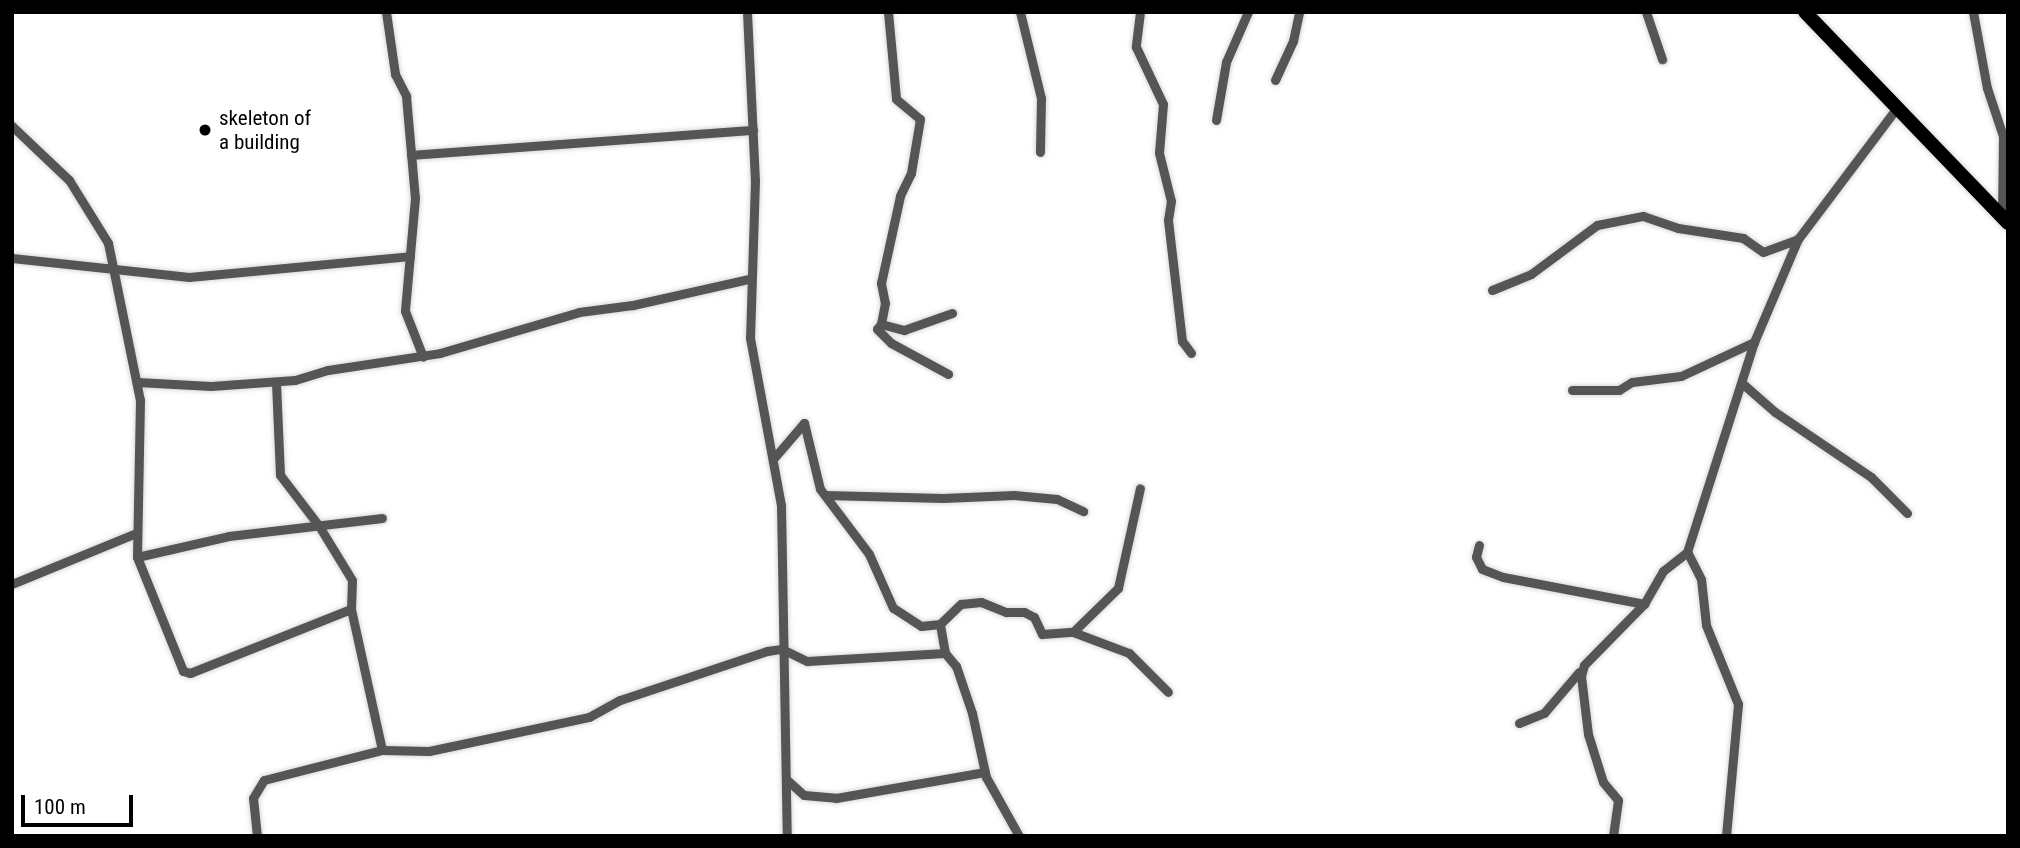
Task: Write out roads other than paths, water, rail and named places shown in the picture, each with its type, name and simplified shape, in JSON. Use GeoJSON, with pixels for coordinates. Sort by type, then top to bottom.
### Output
{"type":"FeatureCollection","features":[{"type":"Feature","properties":{"kind":"main road"},"geometry":{"type":"LineString","coordinates":[[1805,12],[2005,220]]}},
{"type":"Feature","properties":{"kind":"street"},"geometry":{"type":"LineString","coordinates":[[386,12],[395,74],[405,96],[415,198],[405,311],[423,357]]}},
{"type":"Feature","properties":{"kind":"street"},"geometry":{"type":"LineString","coordinates":[[747,12],[755,192],[748,279],[750,338],[781,505],[787,836]]}},
{"type":"Feature","properties":{"kind":"street"},"geometry":{"type":"LineString","coordinates":[[888,12],[896,99],[920,119],[911,173],[900,196],[881,283],[885,303],[881,324],[877,329],[891,343],[948,374]]}},
{"type":"Feature","properties":{"kind":"street"},"geometry":{"type":"LineString","coordinates":[[1020,12],[1041,98],[1040,152]]}},
{"type":"Feature","properties":{"kind":"street"},"geometry":{"type":"LineString","coordinates":[[1140,12],[1136,47],[1163,104],[1159,153],[1171,201],[1168,220],[1182,341],[1191,353]]}},
{"type":"Feature","properties":{"kind":"street"},"geometry":{"type":"LineString","coordinates":[[1216,120],[1226,62],[1248,12]]}},
{"type":"Feature","properties":{"kind":"street"},"geometry":{"type":"LineString","coordinates":[[1275,80],[1293,41],[1299,12]]}},
{"type":"Feature","properties":{"kind":"street"},"geometry":{"type":"LineString","coordinates":[[1646,12],[1662,59]]}},
{"type":"Feature","properties":{"kind":"street"},"geometry":{"type":"LineString","coordinates":[[1973,12],[1987,88],[2003,136],[2005,220]]}},
{"type":"Feature","properties":{"kind":"street"},"geometry":{"type":"LineString","coordinates":[[1519,723],[1544,713],[1584,665],[1644,604],[1663,571],[1687,552],[1719,444],[1744,384],[1754,342],[1798,239],[1896,109]]}},
{"type":"Feature","properties":{"kind":"street"},"geometry":{"type":"LineString","coordinates":[[12,127],[76,189],[103,233],[137,382],[142,433],[134,534],[140,574],[187,673],[351,609]]}},
{"type":"Feature","properties":{"kind":"street"},"geometry":{"type":"LineString","coordinates":[[411,155],[753,130]]}},
{"type":"Feature","properties":{"kind":"street"},"geometry":{"type":"LineString","coordinates":[[1492,290],[1531,274],[1597,225],[1643,216],[1687,230],[1743,237],[1763,252],[1798,239]]}},
{"type":"Feature","properties":{"kind":"street"},"geometry":{"type":"LineString","coordinates":[[12,258],[113,272],[240,275],[410,256]]}},
{"type":"Feature","properties":{"kind":"street"},"geometry":{"type":"LineString","coordinates":[[137,382],[276,383],[328,370],[423,357],[579,312],[633,305],[748,279]]}},
{"type":"Feature","properties":{"kind":"street"},"geometry":{"type":"LineString","coordinates":[[881,324],[904,330],[952,313]]}},
{"type":"Feature","properties":{"kind":"street"},"geometry":{"type":"LineString","coordinates":[[1572,390],[1619,390],[1632,382],[1681,376],[1754,342]]}},
{"type":"Feature","properties":{"kind":"street"},"geometry":{"type":"LineString","coordinates":[[276,383],[280,475],[319,526],[352,580],[351,609],[382,750]]}},
{"type":"Feature","properties":{"kind":"street"},"geometry":{"type":"LineString","coordinates":[[1744,384],[1775,412],[1871,477],[1907,513]]}},
{"type":"Feature","properties":{"kind":"street"},"geometry":{"type":"LineString","coordinates":[[774,458],[804,423],[825,495],[869,554],[893,608],[921,626],[940,624],[961,604],[981,602],[1034,617],[1041,634],[1073,632],[1129,653],[1168,692]]}},
{"type":"Feature","properties":{"kind":"street"},"geometry":{"type":"LineString","coordinates":[[1073,632],[1118,588],[1140,488]]}},
{"type":"Feature","properties":{"kind":"street"},"geometry":{"type":"LineString","coordinates":[[825,495],[943,498],[1014,495],[1057,499],[1083,511]]}},
{"type":"Feature","properties":{"kind":"street"},"geometry":{"type":"LineString","coordinates":[[137,557],[229,536],[382,518]]}},
{"type":"Feature","properties":{"kind":"street"},"geometry":{"type":"LineString","coordinates":[[12,584],[134,534]]}},
{"type":"Feature","properties":{"kind":"street"},"geometry":{"type":"LineString","coordinates":[[1479,545],[1476,557],[1482,569],[1503,577],[1644,604]]}},
{"type":"Feature","properties":{"kind":"street"},"geometry":{"type":"LineString","coordinates":[[1687,552],[1701,579],[1706,625],[1738,704],[1726,836]]}},
{"type":"Feature","properties":{"kind":"street"},"geometry":{"type":"LineString","coordinates":[[940,624],[945,653],[956,666],[972,713],[985,772],[1019,836]]}},
{"type":"Feature","properties":{"kind":"street"},"geometry":{"type":"LineString","coordinates":[[257,836],[253,798],[259,782],[382,750],[429,751],[589,718],[620,700],[782,649],[807,661],[945,653]]}},
{"type":"Feature","properties":{"kind":"street"},"geometry":{"type":"LineString","coordinates":[[1584,665],[1580,690],[1588,734],[1603,782],[1618,800],[1613,836]]}},
{"type":"Feature","properties":{"kind":"street"},"geometry":{"type":"LineString","coordinates":[[786,779],[804,795],[836,798],[985,772]]}},
{"type":"Feature","properties":{"kind":"place","name":"skeleton of a building"},"geometry":{"type":"Point","coordinates":[205,130]}}]}
